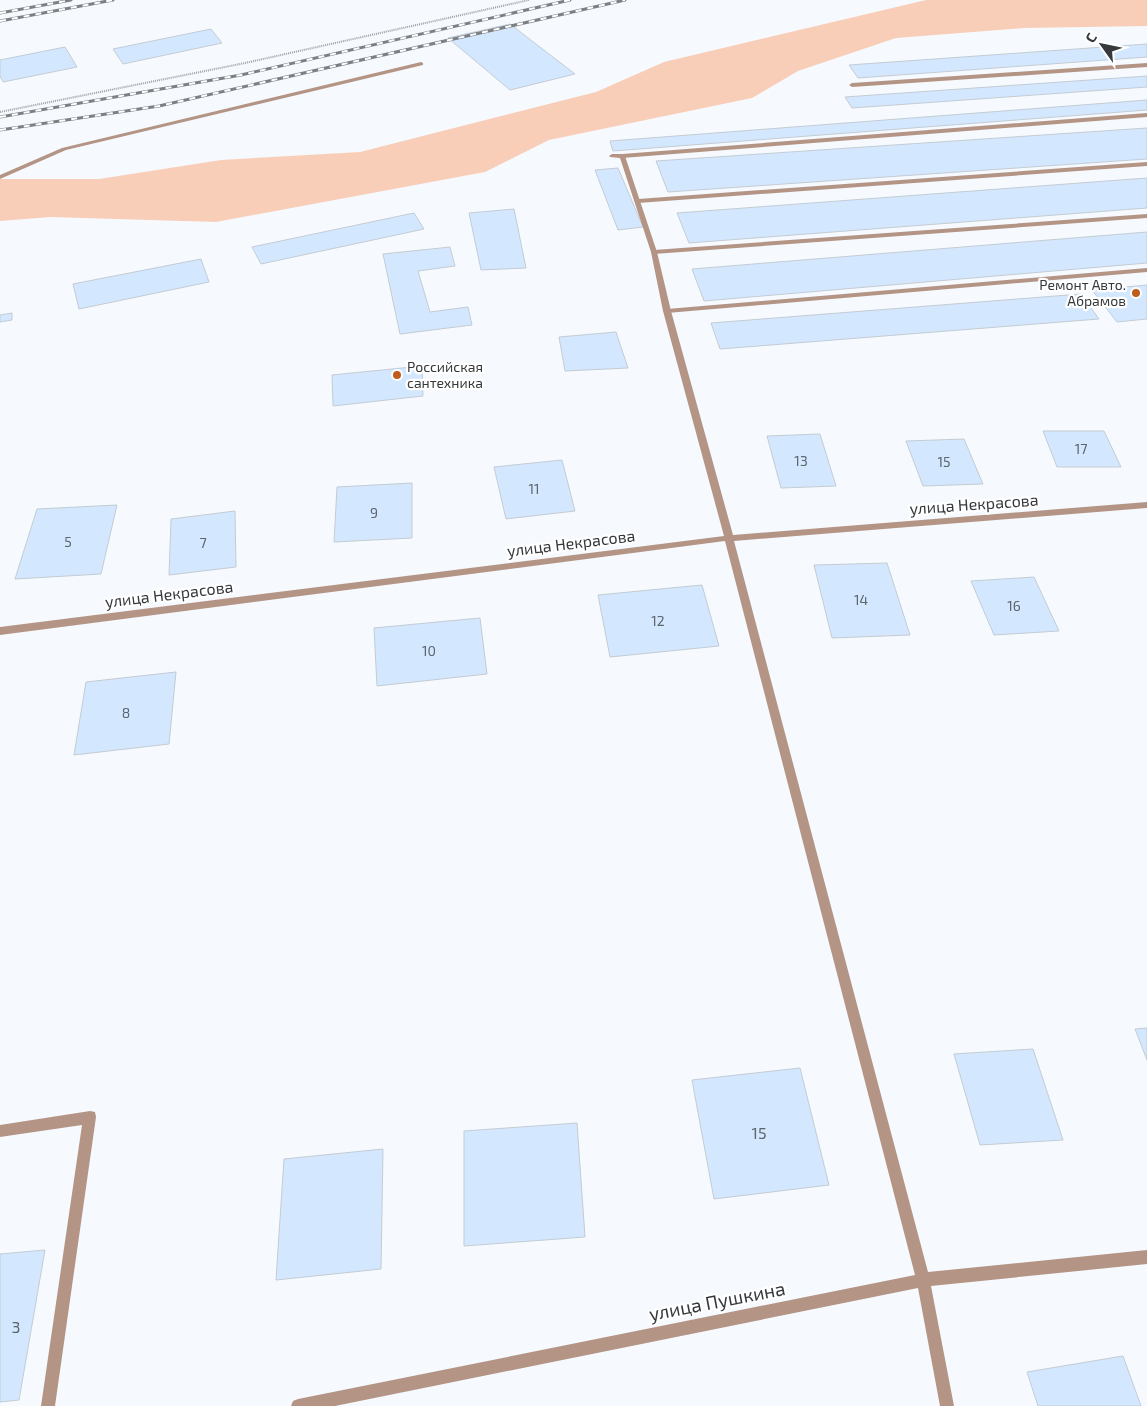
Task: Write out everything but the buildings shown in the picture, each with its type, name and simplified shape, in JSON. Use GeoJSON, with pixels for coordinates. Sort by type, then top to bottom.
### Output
{"type":"FeatureCollection","features":[{"type":"Feature","properties":{"kind":"street"},"geometry":{"type":"LineString","coordinates":[[0,177],[64,149],[421,64]]}},
{"type":"Feature","properties":{"kind":"street"},"geometry":{"type":"LineString","coordinates":[[852,85],[1147,65]]}},
{"type":"Feature","properties":{"kind":"street"},"geometry":{"type":"LineString","coordinates":[[947,1406],[923,1280],[729,538],[667,311],[654,252],[638,201],[617,156],[1147,115]]}},
{"type":"Feature","properties":{"kind":"street"},"geometry":{"type":"LineString","coordinates":[[638,201],[1147,164]]}},
{"type":"Feature","properties":{"kind":"street"},"geometry":{"type":"LineString","coordinates":[[654,252],[1147,216]]}},
{"type":"Feature","properties":{"kind":"street"},"geometry":{"type":"LineString","coordinates":[[667,311],[1147,270]]}},
{"type":"Feature","properties":{"kind":"street","name":"улица Некрасова"},"geometry":{"type":"LineString","coordinates":[[0,630],[729,538],[1147,506]]}},
{"type":"Feature","properties":{"kind":"street"},"geometry":{"type":"LineString","coordinates":[[0,1131],[90,1118],[48,1406]]}},
{"type":"Feature","properties":{"kind":"street","name":"улица Пушкина"},"geometry":{"type":"LineString","coordinates":[[298,1406],[923,1280],[1147,1257]]}},
{"type":"Feature","properties":{"kind":"path"},"geometry":{"type":"LineString","coordinates":[[0,112],[254,61],[529,0]]}},
{"type":"Feature","properties":{"kind":"shaded area"},"geometry":{"type":"Polygon","coordinates":[[[926,0],[1147,0],[1147,26],[1024,28],[896,38],[798,71],[752,98],[549,140],[485,172],[216,222],[50,217],[0,221],[0,179],[99,179],[221,160],[360,152],[596,92],[664,62],[926,0]]]}},
{"type":"Feature","properties":{"kind":"railway"},"geometry":{"type":"LineString","coordinates":[[0,13],[71,0]]}},
{"type":"Feature","properties":{"kind":"railway"},"geometry":{"type":"LineString","coordinates":[[0,21],[113,0]]}},
{"type":"Feature","properties":{"kind":"railway"},"geometry":{"type":"LineString","coordinates":[[0,117],[241,75],[570,0]]}},
{"type":"Feature","properties":{"kind":"railway"},"geometry":{"type":"LineString","coordinates":[[0,130],[159,106],[625,0]]}},
{"type":"Feature","properties":{"kind":"place","name":"Ремонт Авто. Абрамов"},"geometry":{"type":"Point","coordinates":[1136,293]}},
{"type":"Feature","properties":{"kind":"place","name":"Российская сантехника"},"geometry":{"type":"Point","coordinates":[397,375]}}]}
